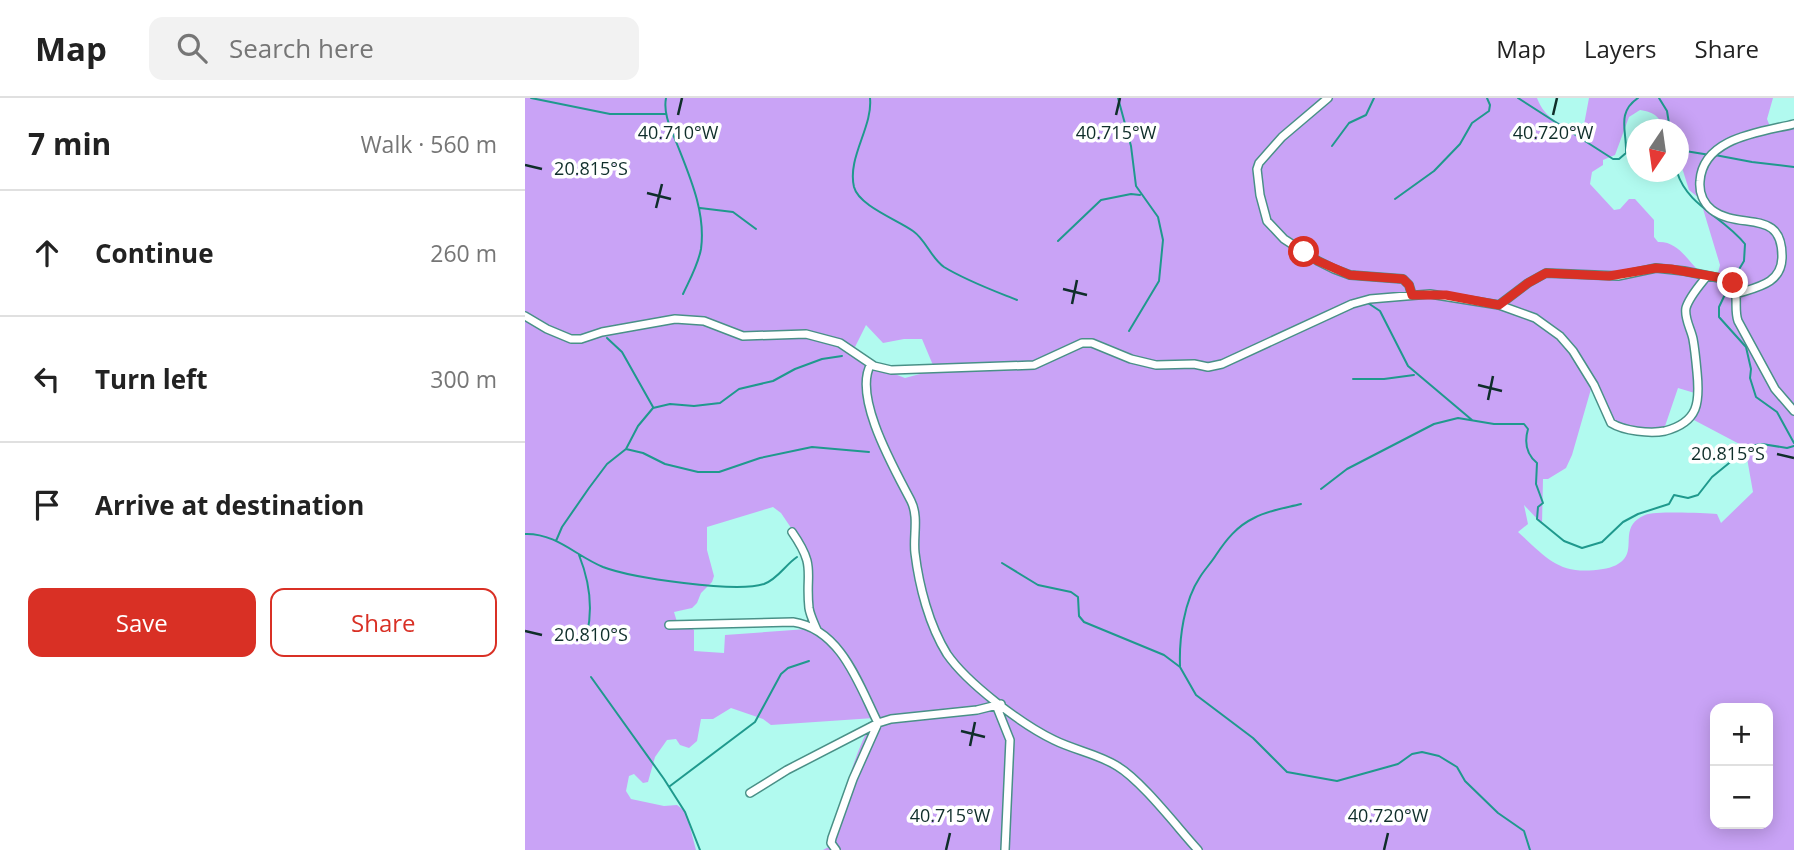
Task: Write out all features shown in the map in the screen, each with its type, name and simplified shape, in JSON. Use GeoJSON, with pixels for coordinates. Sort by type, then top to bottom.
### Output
{"type":"FeatureCollection","features":[{"type":"Feature","properties":{"kind":"street"},"geometry":{"type":"LineString","coordinates":[[1328,98],[1282,137],[1259,163],[1257,169],[1260,195],[1267,221],[1284,239],[1318,261],[1350,275],[1403,279],[1409,285],[1412,295]]}},
{"type":"Feature","properties":{"kind":"street"},"geometry":{"type":"LineString","coordinates":[[1499,305],[1546,273],[1618,276],[1656,268],[1707,276],[1734,288],[1772,282],[1777,277],[1781,264],[1781,240],[1772,228],[1763,224],[1713,211],[1702,197],[1700,179],[1714,152],[1726,144],[1752,134],[1794,124]]}},
{"type":"Feature","properties":{"kind":"street"},"geometry":{"type":"LineString","coordinates":[[525,316],[571,339],[675,318],[704,321],[743,336],[806,334],[840,343],[871,364],[891,370],[1034,365],[1082,343],[1092,343],[1131,359],[1156,365],[1194,364],[1208,367],[1352,304],[1370,299],[1446,295],[1499,305],[1535,318],[1560,336],[1585,370],[1612,423],[1624,428],[1662,431],[1687,421],[1698,401],[1693,341],[1686,312],[1689,300],[1707,276]]}},
{"type":"Feature","properties":{"kind":"street"},"geometry":{"type":"LineString","coordinates":[[1734,288],[1738,321],[1775,390],[1794,411]]}},
{"type":"Feature","properties":{"kind":"street"},"geometry":{"type":"LineString","coordinates":[[871,364],[865,376],[866,397],[892,467],[914,508],[915,553],[928,609],[945,650],[955,665],[998,705],[1051,739],[1119,767],[1198,850]]}},
{"type":"Feature","properties":{"kind":"street"},"geometry":{"type":"LineString","coordinates":[[792,532],[809,564],[809,611],[817,630]]}},
{"type":"Feature","properties":{"kind":"street"},"geometry":{"type":"LineString","coordinates":[[800,623],[809,611]]}},
{"type":"Feature","properties":{"kind":"street"},"geometry":{"type":"LineString","coordinates":[[669,625],[756,621],[800,623],[817,630],[835,645],[878,723]]}},
{"type":"Feature","properties":{"kind":"street"},"geometry":{"type":"LineString","coordinates":[[750,793],[878,723],[998,705]]}},
{"type":"Feature","properties":{"kind":"street"},"geometry":{"type":"LineString","coordinates":[[998,705],[1010,740],[1005,850]]}},
{"type":"Feature","properties":{"kind":"street"},"geometry":{"type":"LineString","coordinates":[[835,850],[831,844],[832,838],[868,741],[878,723]]}},
{"type":"Feature","properties":{"kind":"shaded area"},"geometry":{"type":"Polygon","coordinates":[[[525,98],[1537,98],[1549,116],[1583,130],[1589,98],[1773,98],[1767,119],[1771,129],[1794,126],[1794,850],[823,850],[832,845],[854,764],[874,718],[771,725],[763,719],[731,708],[713,719],[701,719],[697,741],[689,748],[680,745],[676,739],[667,740],[655,757],[648,782],[643,783],[634,774],[629,776],[626,791],[631,799],[664,806],[677,805],[686,812],[696,850],[525,850],[525,98]],[[1640,110],[1626,119],[1615,155],[1603,160],[1603,165],[1592,172],[1590,184],[1614,210],[1620,209],[1629,199],[1635,199],[1654,220],[1654,237],[1658,242],[1671,245],[1682,252],[1700,272],[1717,277],[1720,265],[1700,199],[1689,190],[1686,182],[1689,182],[1689,119],[1659,119],[1640,110]],[[866,325],[854,349],[868,364],[905,378],[935,370],[922,339],[883,343],[866,325]],[[1678,388],[1663,432],[1633,429],[1607,418],[1591,389],[1566,468],[1548,479],[1543,479],[1542,524],[1524,505],[1528,524],[1518,532],[1555,563],[1588,571],[1616,565],[1624,559],[1628,551],[1630,529],[1645,515],[1717,514],[1721,523],[1753,492],[1745,447],[1692,419],[1698,394],[1678,388]],[[773,507],[707,527],[707,550],[714,576],[712,582],[692,608],[674,612],[677,622],[694,630],[694,651],[724,653],[725,635],[807,629],[809,572],[806,550],[781,513],[773,507]]]}},
{"type":"Feature","properties":{"kind":"waterway"},"geometry":{"type":"LineString","coordinates":[[531,98],[610,114],[665,114]]}},
{"type":"Feature","properties":{"kind":"waterway"},"geometry":{"type":"LineString","coordinates":[[666,98],[668,121],[692,182],[701,222],[700,255],[683,294]]}},
{"type":"Feature","properties":{"kind":"waterway"},"geometry":{"type":"LineString","coordinates":[[870,98],[868,120],[854,165],[854,187],[857,194],[871,206],[918,235],[944,267],[1017,300]]}},
{"type":"Feature","properties":{"kind":"waterway"},"geometry":{"type":"LineString","coordinates":[[1118,98],[1131,146],[1136,186],[1158,217],[1163,240],[1159,281],[1129,331]]}},
{"type":"Feature","properties":{"kind":"waterway"},"geometry":{"type":"LineString","coordinates":[[1332,146],[1349,123],[1366,115],[1374,98]]}},
{"type":"Feature","properties":{"kind":"waterway"},"geometry":{"type":"LineString","coordinates":[[1395,199],[1434,171],[1460,144],[1472,123],[1489,111],[1487,98]]}},
{"type":"Feature","properties":{"kind":"waterway"},"geometry":{"type":"LineString","coordinates":[[1518,98],[1613,159],[1619,159],[1626,153],[1625,116],[1631,104],[1638,98]]}},
{"type":"Feature","properties":{"kind":"waterway"},"geometry":{"type":"LineString","coordinates":[[1659,98],[1668,119]]}},
{"type":"Feature","properties":{"kind":"waterway"},"geometry":{"type":"LineString","coordinates":[[1689,152],[1710,155]]}},
{"type":"Feature","properties":{"kind":"waterway"},"geometry":{"type":"LineString","coordinates":[[1715,155],[1794,167]]}},
{"type":"Feature","properties":{"kind":"waterway"},"geometry":{"type":"LineString","coordinates":[[1681,182],[1698,203],[1745,244],[1744,261],[1732,281]]}},
{"type":"Feature","properties":{"kind":"waterway"},"geometry":{"type":"LineString","coordinates":[[1058,241],[1101,200],[1131,194],[1140,195]]}},
{"type":"Feature","properties":{"kind":"waterway"},"geometry":{"type":"LineString","coordinates":[[700,208],[733,212],[756,229]]}},
{"type":"Feature","properties":{"kind":"waterway"},"geometry":{"type":"LineString","coordinates":[[1729,286],[1719,307],[1719,317],[1746,347],[1751,369],[1750,378],[1756,397],[1777,412],[1794,443]]}},
{"type":"Feature","properties":{"kind":"waterway"},"geometry":{"type":"LineString","coordinates":[[1368,303],[1380,311],[1408,366],[1472,420]]}},
{"type":"Feature","properties":{"kind":"waterway"},"geometry":{"type":"LineString","coordinates":[[607,338],[622,352],[653,407]]}},
{"type":"Feature","properties":{"kind":"waterway"},"geometry":{"type":"LineString","coordinates":[[556,541],[562,527],[589,488],[607,464],[626,449],[638,426],[653,408],[670,404],[694,406],[720,403],[739,389],[773,381],[822,359],[842,356]]}},
{"type":"Feature","properties":{"kind":"waterway"},"geometry":{"type":"LineString","coordinates":[[1353,379],[1414,375]]}},
{"type":"Feature","properties":{"kind":"waterway"},"geometry":{"type":"LineString","coordinates":[[1321,489],[1347,469],[1434,424],[1458,418],[1494,424],[1524,424],[1528,429],[1527,448],[1537,463],[1536,484],[1543,503],[1538,507],[1537,519],[1564,541],[1582,548],[1602,542],[1623,522],[1638,514],[1669,504],[1674,495],[1688,498],[1698,495],[1712,477],[1750,446],[1794,446]]}},
{"type":"Feature","properties":{"kind":"waterway"},"geometry":{"type":"LineString","coordinates":[[626,449],[643,453],[665,464],[698,472],[719,472],[760,458],[812,447],[869,452]]}},
{"type":"Feature","properties":{"kind":"waterway"},"geometry":{"type":"LineString","coordinates":[[1180,666],[1180,644],[1186,608],[1200,577],[1224,544],[1248,521],[1271,511],[1301,504]]}},
{"type":"Feature","properties":{"kind":"waterway"},"geometry":{"type":"LineString","coordinates":[[525,534],[556,541],[603,567],[617,571],[659,580],[731,587],[764,584],[797,557]]}},
{"type":"Feature","properties":{"kind":"waterway"},"geometry":{"type":"LineString","coordinates":[[579,555],[589,594],[587,634]]}},
{"type":"Feature","properties":{"kind":"waterway"},"geometry":{"type":"LineString","coordinates":[[1002,563],[1038,585],[1071,592],[1078,597],[1079,616],[1084,622],[1164,655],[1180,667],[1196,695],[1253,738],[1287,772],[1337,781],[1398,764],[1412,754],[1422,752],[1439,756],[1457,767],[1465,781],[1498,813],[1524,831],[1530,850]]}},
{"type":"Feature","properties":{"kind":"waterway"},"geometry":{"type":"LineString","coordinates":[[670,786],[755,722],[781,674],[788,668],[809,661]]}},
{"type":"Feature","properties":{"kind":"waterway"},"geometry":{"type":"LineString","coordinates":[[591,677],[685,812],[700,850]]}},
{"type":"Feature","properties":{"kind":"route"},"geometry":{"type":"LineString","coordinates":[[1304,252],[1350,275],[1403,279],[1409,285],[1412,295],[1446,295],[1499,305],[1539,275],[1546,273],[1618,276],[1656,268],[1722,278],[1733,283]]}}]}
